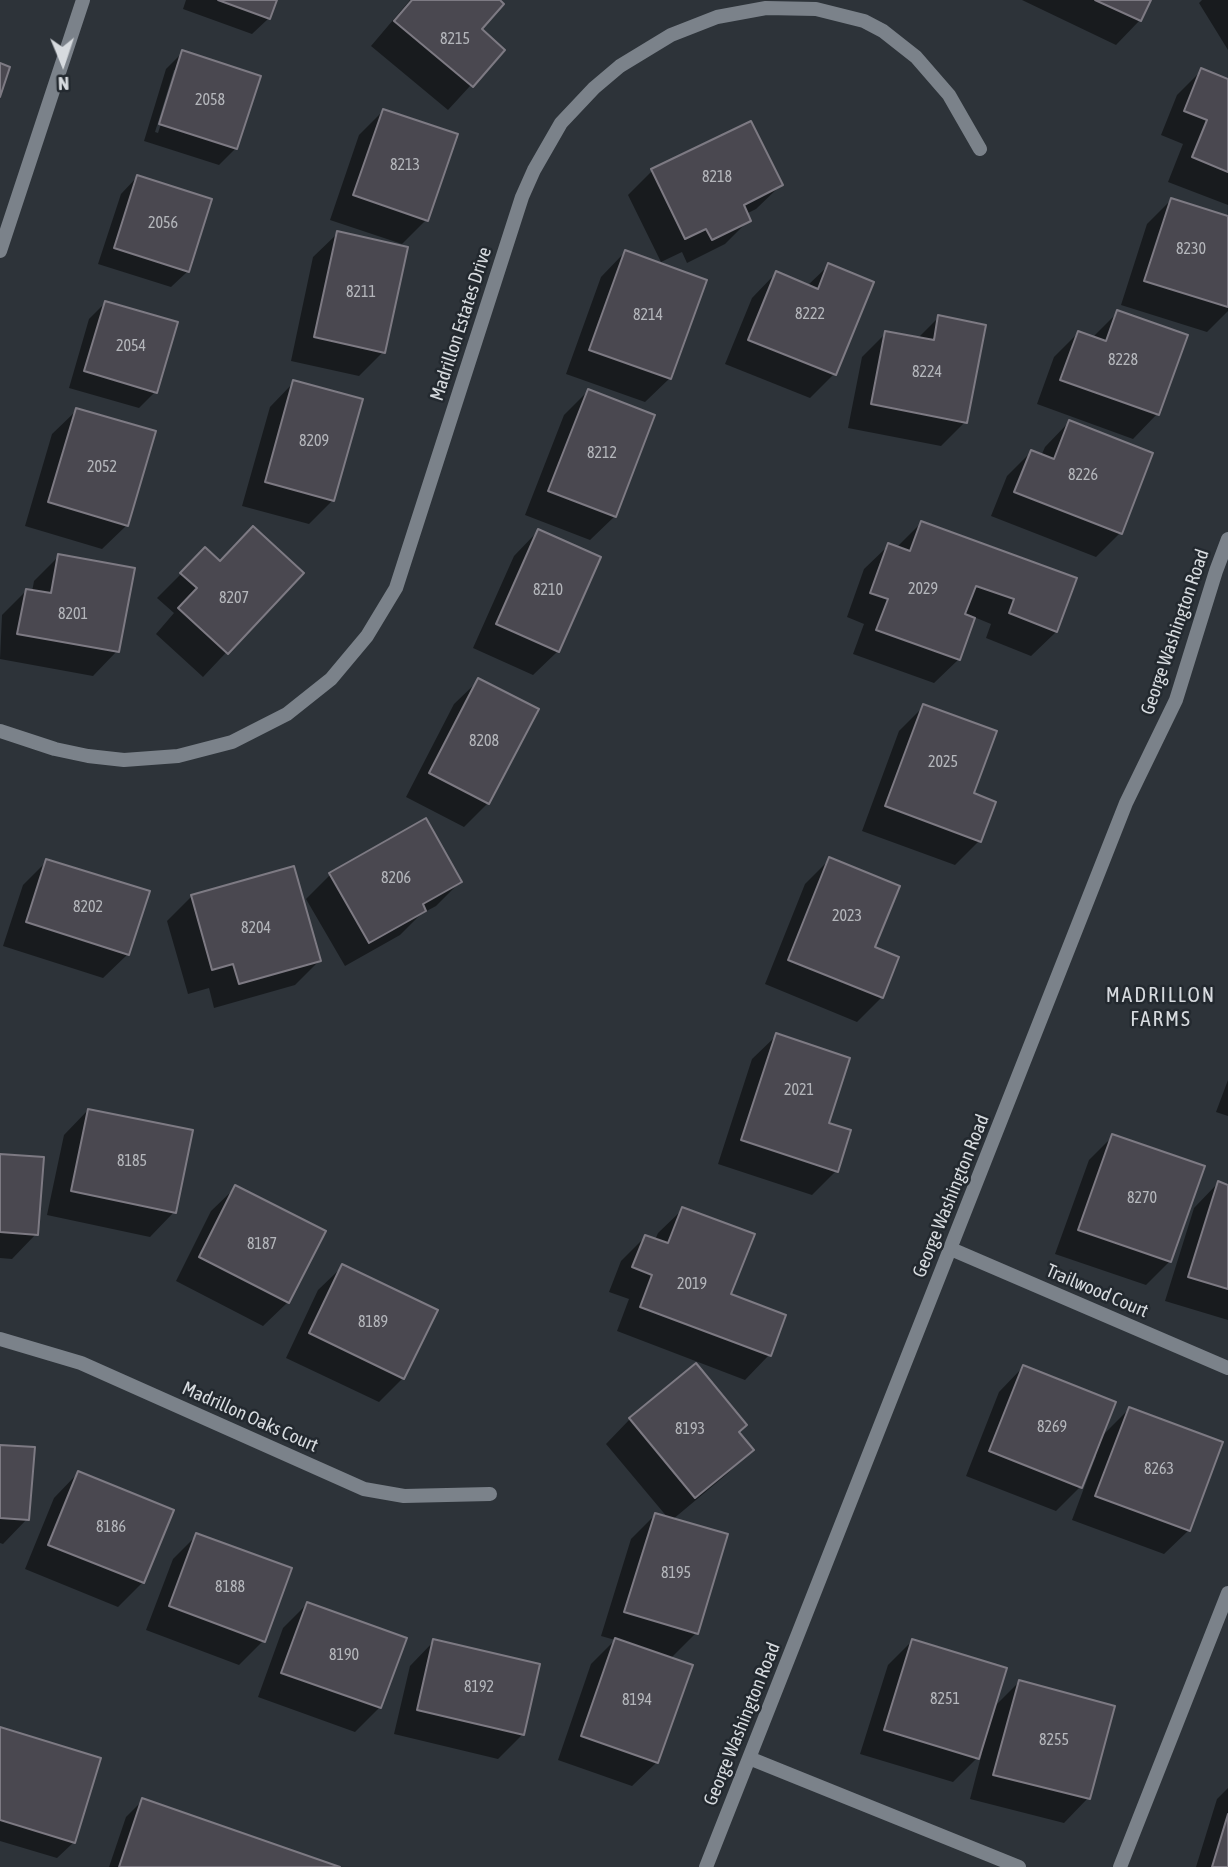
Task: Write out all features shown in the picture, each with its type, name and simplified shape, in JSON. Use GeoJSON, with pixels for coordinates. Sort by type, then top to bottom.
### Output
{"type":"FeatureCollection","features":[{"type":"Feature","properties":{"kind":"street"},"geometry":{"type":"LineString","coordinates":[[0,251],[83,0]]}},
{"type":"Feature","properties":{"kind":"street","name":"Madrillon Estates Drive"},"geometry":{"type":"LineString","coordinates":[[0,731],[88,757],[124,760],[178,756],[232,742],[287,714],[331,679],[367,636],[396,588],[522,197],[534,170],[561,123],[594,88],[620,66],[671,35],[717,17],[766,8],[816,9],[864,21],[884,31],[916,57],[948,95],[980,149]]}},
{"type":"Feature","properties":{"kind":"street","name":"George Washington Road"},"geometry":{"type":"LineString","coordinates":[[706,1867],[1126,803],[1176,699],[1228,539]]}},
{"type":"Feature","properties":{"kind":"street","name":"Trailwood Court"},"geometry":{"type":"LineString","coordinates":[[951,1249],[1228,1368]]}},
{"type":"Feature","properties":{"kind":"street","name":"Madrillon Oaks Court"},"geometry":{"type":"LineString","coordinates":[[0,1339],[81,1363],[364,1489],[404,1496],[490,1494]]}},
{"type":"Feature","properties":{"kind":"street"},"geometry":{"type":"LineString","coordinates":[[1120,1867],[1228,1593]]}},
{"type":"Feature","properties":{"kind":"street"},"geometry":{"type":"LineString","coordinates":[[749,1758],[1019,1867]]}},
{"type":"Feature","properties":{"kind":"building"},"geometry":{"type":"Polygon","coordinates":[[[218,0],[277,0],[270,19],[218,0]]]}},
{"type":"Feature","properties":{"kind":"building"},"geometry":{"type":"Polygon","coordinates":[[[412,0],[500,0],[504,4],[482,29],[505,50],[473,87],[394,21],[412,0]]]}},
{"type":"Feature","properties":{"kind":"building"},"geometry":{"type":"Polygon","coordinates":[[[1095,0],[1151,0],[1141,21],[1095,0]]]}},
{"type":"Feature","properties":{"kind":"building"},"geometry":{"type":"Polygon","coordinates":[[[182,50],[261,76],[237,149],[159,124],[182,50]]]}},
{"type":"Feature","properties":{"kind":"building"},"geometry":{"type":"Polygon","coordinates":[[[0,63],[10,67],[0,97],[0,63]]]}},
{"type":"Feature","properties":{"kind":"building"},"geometry":{"type":"Polygon","coordinates":[[[1201,68],[1228,79],[1228,172],[1192,157],[1207,120],[1184,111],[1201,68]]]}},
{"type":"Feature","properties":{"kind":"building"},"geometry":{"type":"Polygon","coordinates":[[[383,109],[458,134],[428,221],[353,195],[383,109]]]}},
{"type":"Feature","properties":{"kind":"building"},"geometry":{"type":"Polygon","coordinates":[[[751,121],[783,185],[744,205],[751,221],[712,240],[706,229],[685,239],[651,169],[751,121]]]}},
{"type":"Feature","properties":{"kind":"building"},"geometry":{"type":"Polygon","coordinates":[[[137,175],[212,199],[189,272],[114,248],[137,175]]]}},
{"type":"Feature","properties":{"kind":"building"},"geometry":{"type":"Polygon","coordinates":[[[1171,198],[1228,216],[1228,307],[1144,281],[1171,198]]]}},
{"type":"Feature","properties":{"kind":"building"},"geometry":{"type":"Polygon","coordinates":[[[337,231],[408,247],[385,353],[314,337],[337,231]]]}},
{"type":"Feature","properties":{"kind":"building"},"geometry":{"type":"Polygon","coordinates":[[[625,250],[707,280],[671,379],[589,350],[625,250]]]}},
{"type":"Feature","properties":{"kind":"building"},"geometry":{"type":"Polygon","coordinates":[[[828,263],[874,282],[836,375],[748,340],[776,271],[818,289],[828,263]]]}},
{"type":"Feature","properties":{"kind":"building"},"geometry":{"type":"Polygon","coordinates":[[[105,301],[178,322],[157,393],[84,371],[105,301]]]}},
{"type":"Feature","properties":{"kind":"building"},"geometry":{"type":"Polygon","coordinates":[[[1117,310],[1188,335],[1159,415],[1060,380],[1078,331],[1106,341],[1117,310]]]}},
{"type":"Feature","properties":{"kind":"building"},"geometry":{"type":"Polygon","coordinates":[[[938,315],[986,325],[967,423],[871,404],[885,331],[934,340],[938,315]]]}},
{"type":"Feature","properties":{"kind":"building"},"geometry":{"type":"Polygon","coordinates":[[[293,380],[363,399],[334,501],[265,482],[293,380]]]}},
{"type":"Feature","properties":{"kind":"building"},"geometry":{"type":"Polygon","coordinates":[[[588,389],[655,415],[616,517],[548,491],[588,389]]]}},
{"type":"Feature","properties":{"kind":"building"},"geometry":{"type":"Polygon","coordinates":[[[76,408],[156,431],[128,526],[48,502],[76,408]]]}},
{"type":"Feature","properties":{"kind":"building"},"geometry":{"type":"Polygon","coordinates":[[[1069,420],[1153,453],[1122,534],[1014,492],[1031,450],[1054,459],[1069,420]]]}},
{"type":"Feature","properties":{"kind":"building"},"geometry":{"type":"Polygon","coordinates":[[[921,521],[1077,578],[1057,632],[1009,613],[1014,599],[976,586],[965,614],[975,618],[960,660],[876,630],[888,599],[870,593],[888,543],[910,551],[921,521]]]}},
{"type":"Feature","properties":{"kind":"building"},"geometry":{"type":"Polygon","coordinates":[[[253,526],[304,573],[228,654],[178,608],[197,588],[180,573],[205,547],[220,561],[253,526]]]}},
{"type":"Feature","properties":{"kind":"building"},"geometry":{"type":"Polygon","coordinates":[[[538,529],[601,557],[559,652],[496,624],[538,529]]]}},
{"type":"Feature","properties":{"kind":"building"},"geometry":{"type":"Polygon","coordinates":[[[58,554],[135,568],[119,652],[17,634],[26,589],[51,593],[58,554]]]}},
{"type":"Feature","properties":{"kind":"building"},"geometry":{"type":"Polygon","coordinates":[[[478,678],[539,709],[489,804],[429,773],[478,678]]]}},
{"type":"Feature","properties":{"kind":"building"},"geometry":{"type":"Polygon","coordinates":[[[923,704],[997,731],[974,793],[996,802],[981,842],[885,806],[923,704]]]}},
{"type":"Feature","properties":{"kind":"building"},"geometry":{"type":"Polygon","coordinates":[[[426,818],[462,882],[423,904],[426,911],[369,943],[329,873],[426,818]]]}},
{"type":"Feature","properties":{"kind":"building"},"geometry":{"type":"Polygon","coordinates":[[[829,857],[900,886],[875,947],[899,957],[883,998],[788,960],[829,857]]]}},
{"type":"Feature","properties":{"kind":"building"},"geometry":{"type":"Polygon","coordinates":[[[46,859],[150,891],[129,955],[26,922],[46,859]]]}},
{"type":"Feature","properties":{"kind":"building"},"geometry":{"type":"Polygon","coordinates":[[[294,866],[321,961],[239,984],[233,964],[212,970],[191,895],[294,866]]]}},
{"type":"Feature","properties":{"kind":"building"},"geometry":{"type":"Polygon","coordinates":[[[776,1033],[850,1058],[829,1123],[851,1130],[838,1172],[741,1140],[776,1033]]]}},
{"type":"Feature","properties":{"kind":"building"},"geometry":{"type":"Polygon","coordinates":[[[88,1109],[193,1130],[176,1213],[71,1191],[88,1109]]]}},
{"type":"Feature","properties":{"kind":"building"},"geometry":{"type":"Polygon","coordinates":[[[1112,1134],[1205,1166],[1171,1262],[1078,1230],[1112,1134]]]}},
{"type":"Feature","properties":{"kind":"building"},"geometry":{"type":"Polygon","coordinates":[[[0,1154],[44,1157],[38,1235],[0,1232],[0,1154]]]}},
{"type":"Feature","properties":{"kind":"building"},"geometry":{"type":"Polygon","coordinates":[[[1218,1181],[1228,1185],[1228,1289],[1188,1277],[1218,1181]]]}},
{"type":"Feature","properties":{"kind":"building"},"geometry":{"type":"Polygon","coordinates":[[[235,1185],[326,1231],[289,1303],[199,1257],[235,1185]]]}},
{"type":"Feature","properties":{"kind":"building"},"geometry":{"type":"Polygon","coordinates":[[[682,1207],[755,1234],[731,1294],[786,1315],[771,1356],[640,1307],[652,1275],[632,1267],[645,1235],[668,1243],[682,1207]]]}},
{"type":"Feature","properties":{"kind":"building"},"geometry":{"type":"Polygon","coordinates":[[[342,1264],[438,1310],[404,1379],[309,1333],[342,1264]]]}},
{"type":"Feature","properties":{"kind":"building"},"geometry":{"type":"Polygon","coordinates":[[[696,1363],[747,1425],[739,1432],[754,1450],[695,1498],[629,1418],[696,1363]]]}},
{"type":"Feature","properties":{"kind":"building"},"geometry":{"type":"Polygon","coordinates":[[[1023,1365],[1116,1402],[1082,1488],[989,1451],[1023,1365]]]}},
{"type":"Feature","properties":{"kind":"building"},"geometry":{"type":"Polygon","coordinates":[[[1129,1407],[1223,1442],[1190,1531],[1095,1496],[1129,1407]]]}},
{"type":"Feature","properties":{"kind":"building"},"geometry":{"type":"Polygon","coordinates":[[[0,1445],[35,1447],[29,1520],[0,1518],[0,1445]]]}},
{"type":"Feature","properties":{"kind":"building"},"geometry":{"type":"Polygon","coordinates":[[[78,1471],[174,1510],[144,1583],[48,1545],[78,1471]]]}},
{"type":"Feature","properties":{"kind":"building"},"geometry":{"type":"Polygon","coordinates":[[[655,1513],[728,1534],[698,1634],[624,1612],[655,1513]]]}},
{"type":"Feature","properties":{"kind":"building"},"geometry":{"type":"Polygon","coordinates":[[[196,1533],[292,1568],[265,1642],[169,1606],[196,1533]]]}},
{"type":"Feature","properties":{"kind":"building"},"geometry":{"type":"Polygon","coordinates":[[[307,1602],[407,1638],[381,1708],[281,1673],[307,1602]]]}},
{"type":"Feature","properties":{"kind":"building"},"geometry":{"type":"Polygon","coordinates":[[[615,1638],[693,1665],[658,1763],[581,1736],[615,1638]]]}},
{"type":"Feature","properties":{"kind":"building"},"geometry":{"type":"Polygon","coordinates":[[[433,1639],[540,1664],[524,1735],[417,1710],[433,1639]]]}},
{"type":"Feature","properties":{"kind":"building"},"geometry":{"type":"Polygon","coordinates":[[[912,1639],[1007,1668],[979,1759],[884,1730],[912,1639]]]}},
{"type":"Feature","properties":{"kind":"building"},"geometry":{"type":"Polygon","coordinates":[[[1019,1680],[1115,1706],[1090,1799],[993,1775],[1019,1680]]]}},
{"type":"Feature","properties":{"kind":"building"},"geometry":{"type":"Polygon","coordinates":[[[0,1727],[101,1758],[75,1843],[0,1820],[0,1727]]]}},
{"type":"Feature","properties":{"kind":"building"},"geometry":{"type":"Polygon","coordinates":[[[142,1798],[340,1867],[119,1867],[142,1798]]]}},
{"type":"Feature","properties":{"kind":"building"},"geometry":{"type":"Polygon","coordinates":[[[1228,1814],[1228,1867],[1212,1867],[1228,1814]]]}},
{"type":"Feature","properties":{"kind":"district","name":"MADRILLON FARMS"},"geometry":{"type":"Point","coordinates":[1161,1007]}}]}
